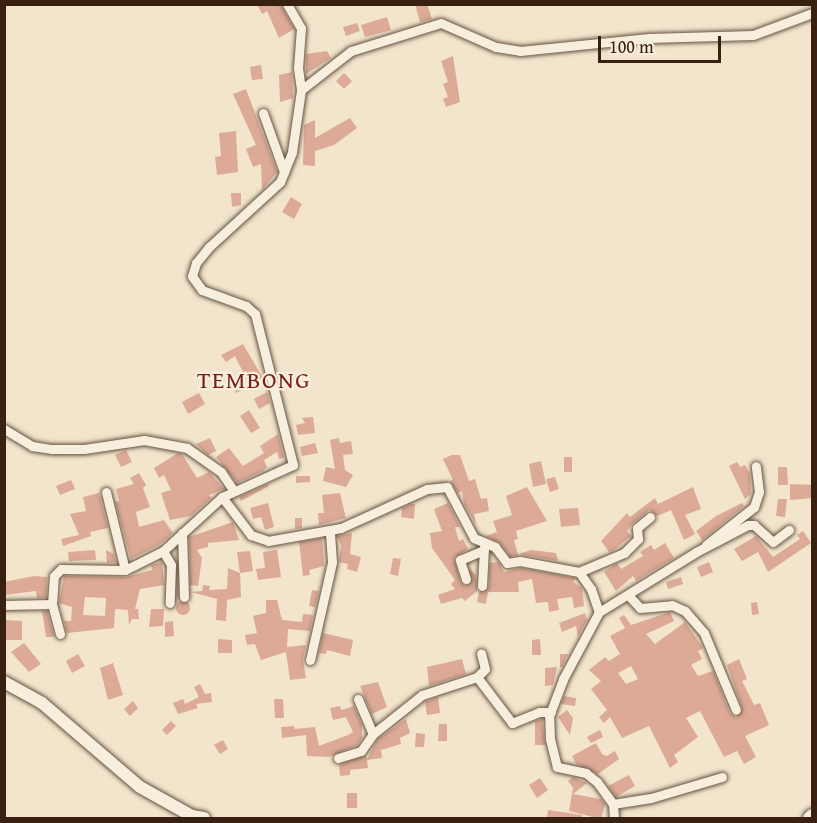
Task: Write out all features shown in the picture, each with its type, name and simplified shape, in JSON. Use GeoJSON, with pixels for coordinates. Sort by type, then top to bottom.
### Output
{"type":"FeatureCollection","features":[{"type":"Feature","properties":{"kind":"street"},"geometry":{"type":"LineString","coordinates":[[60,634],[57,610],[52,604],[57,571],[125,570],[164,551],[222,497],[290,468],[293,457],[255,314],[246,306],[202,290],[192,276],[196,262],[209,247],[267,197],[284,172],[292,152],[301,90],[298,68],[301,28],[287,4]]}},
{"type":"Feature","properties":{"kind":"street"},"geometry":{"type":"LineString","coordinates":[[301,90],[356,47],[441,23],[496,47],[520,51],[649,38],[753,35],[813,13]]}},
{"type":"Feature","properties":{"kind":"street"},"geometry":{"type":"LineString","coordinates":[[263,113],[284,172]]}},
{"type":"Feature","properties":{"kind":"street"},"geometry":{"type":"LineString","coordinates":[[4,429],[32,446],[52,449],[84,449],[144,440],[186,448],[222,472],[234,491]]}},
{"type":"Feature","properties":{"kind":"street"},"geometry":{"type":"LineString","coordinates":[[614,819],[613,804],[586,773],[557,767],[550,739],[551,712],[563,679],[599,612],[629,597],[748,515],[759,492],[756,466]]}},
{"type":"Feature","properties":{"kind":"street"},"geometry":{"type":"LineString","coordinates":[[222,497],[258,539],[277,540],[330,530],[441,485],[450,489],[470,534],[484,546]]}},
{"type":"Feature","properties":{"kind":"street"},"geometry":{"type":"LineString","coordinates":[[106,492],[125,570]]}},
{"type":"Feature","properties":{"kind":"street"},"geometry":{"type":"LineString","coordinates":[[465,579],[460,560],[484,546],[495,546],[507,563],[519,561],[579,572],[624,553],[638,539],[640,524],[650,517]]}},
{"type":"Feature","properties":{"kind":"street"},"geometry":{"type":"LineString","coordinates":[[696,552],[748,525],[754,525],[773,542],[789,530]]}},
{"type":"Feature","properties":{"kind":"street"},"geometry":{"type":"LineString","coordinates":[[310,660],[332,562],[330,530]]}},
{"type":"Feature","properties":{"kind":"street"},"geometry":{"type":"LineString","coordinates":[[182,533],[184,597]]}},
{"type":"Feature","properties":{"kind":"street"},"geometry":{"type":"LineString","coordinates":[[482,586],[484,546]]}},
{"type":"Feature","properties":{"kind":"street"},"geometry":{"type":"LineString","coordinates":[[164,551],[172,570],[170,603]]}},
{"type":"Feature","properties":{"kind":"street"},"geometry":{"type":"LineString","coordinates":[[579,572],[591,589],[599,612]]}},
{"type":"Feature","properties":{"kind":"street"},"geometry":{"type":"LineString","coordinates":[[629,597],[640,608],[672,605],[685,610],[704,633],[735,710]]}},
{"type":"Feature","properties":{"kind":"street"},"geometry":{"type":"LineString","coordinates":[[4,605],[52,604]]}},
{"type":"Feature","properties":{"kind":"street"},"geometry":{"type":"LineString","coordinates":[[338,758],[361,751],[373,734],[422,695],[477,677],[485,669],[481,653]]}},
{"type":"Feature","properties":{"kind":"street"},"geometry":{"type":"LineString","coordinates":[[477,677],[512,723],[539,712],[551,712]]}},
{"type":"Feature","properties":{"kind":"street"},"geometry":{"type":"LineString","coordinates":[[4,682],[42,703],[140,787],[192,816],[204,819]]}},
{"type":"Feature","properties":{"kind":"street"},"geometry":{"type":"LineString","coordinates":[[358,699],[373,734]]}},
{"type":"Feature","properties":{"kind":"street"},"geometry":{"type":"LineString","coordinates":[[613,804],[651,798],[722,777]]}},
{"type":"Feature","properties":{"kind":"street"},"geometry":{"type":"LineString","coordinates":[[809,819],[813,815]]}},
{"type":"Feature","properties":{"kind":"building"},"geometry":{"type":"Polygon","coordinates":[[[257,4],[280,4],[294,29],[279,38],[267,11],[262,14],[257,4]]]}},
{"type":"Feature","properties":{"kind":"building"},"geometry":{"type":"Polygon","coordinates":[[[415,4],[427,4],[432,19],[420,22],[415,4]]]}},
{"type":"Feature","properties":{"kind":"building"},"geometry":{"type":"Polygon","coordinates":[[[387,17],[391,30],[365,37],[361,25],[387,17]]]}},
{"type":"Feature","properties":{"kind":"building"},"geometry":{"type":"Polygon","coordinates":[[[357,23],[360,31],[346,36],[343,27],[357,23]]]}},
{"type":"Feature","properties":{"kind":"building"},"geometry":{"type":"Polygon","coordinates":[[[327,51],[331,58],[306,74],[306,54],[327,51]]]}},
{"type":"Feature","properties":{"kind":"building"},"geometry":{"type":"Polygon","coordinates":[[[453,56],[460,102],[446,107],[443,99],[448,97],[443,84],[448,82],[441,61],[453,56]]]}},
{"type":"Feature","properties":{"kind":"building"},"geometry":{"type":"Polygon","coordinates":[[[261,65],[263,79],[252,80],[250,67],[261,65]]]}},
{"type":"Feature","properties":{"kind":"building"},"geometry":{"type":"Polygon","coordinates":[[[292,72],[293,98],[280,102],[279,75],[292,72]]]}},
{"type":"Feature","properties":{"kind":"building"},"geometry":{"type":"Polygon","coordinates":[[[344,73],[352,81],[344,89],[336,81],[344,73]]]}},
{"type":"Feature","properties":{"kind":"building"},"geometry":{"type":"Polygon","coordinates":[[[246,89],[277,172],[262,190],[261,164],[253,167],[246,149],[256,145],[233,94],[246,89]]]}},
{"type":"Feature","properties":{"kind":"building"},"geometry":{"type":"Polygon","coordinates":[[[350,118],[357,128],[334,145],[315,151],[315,166],[303,165],[304,125],[315,120],[315,138],[350,118]]]}},
{"type":"Feature","properties":{"kind":"building"},"geometry":{"type":"Polygon","coordinates":[[[236,131],[238,172],[217,175],[215,157],[221,156],[219,133],[236,131]]]}},
{"type":"Feature","properties":{"kind":"building"},"geometry":{"type":"Polygon","coordinates":[[[231,193],[241,193],[241,205],[232,207],[231,193]]]}},
{"type":"Feature","properties":{"kind":"building"},"geometry":{"type":"Polygon","coordinates":[[[291,197],[302,204],[294,219],[282,212],[291,197]]]}},
{"type":"Feature","properties":{"kind":"building"},"geometry":{"type":"Polygon","coordinates":[[[243,344],[263,378],[249,384],[235,356],[226,362],[221,355],[243,344]]]}},
{"type":"Feature","properties":{"kind":"building"},"geometry":{"type":"Polygon","coordinates":[[[243,381],[246,388],[236,393],[233,386],[243,381]]]}},
{"type":"Feature","properties":{"kind":"building"},"geometry":{"type":"Polygon","coordinates":[[[267,392],[270,403],[259,409],[254,399],[267,392]]]}},
{"type":"Feature","properties":{"kind":"building"},"geometry":{"type":"Polygon","coordinates":[[[199,393],[205,404],[188,414],[182,402],[199,393]]]}},
{"type":"Feature","properties":{"kind":"building"},"geometry":{"type":"Polygon","coordinates":[[[249,410],[260,428],[251,433],[240,416],[249,410]]]}},
{"type":"Feature","properties":{"kind":"building"},"geometry":{"type":"Polygon","coordinates":[[[313,417],[315,433],[298,435],[296,425],[305,423],[302,418],[313,417]]]}},
{"type":"Feature","properties":{"kind":"building"},"geometry":{"type":"Polygon","coordinates":[[[278,434],[284,458],[279,459],[277,452],[264,460],[267,467],[263,471],[237,483],[216,457],[229,448],[243,466],[264,453],[260,446],[278,434]]]}},
{"type":"Feature","properties":{"kind":"building"},"geometry":{"type":"Polygon","coordinates":[[[210,438],[216,451],[208,455],[196,444],[210,438]]]}},
{"type":"Feature","properties":{"kind":"building"},"geometry":{"type":"Polygon","coordinates":[[[339,438],[340,443],[351,441],[353,454],[343,455],[345,470],[353,475],[346,487],[323,481],[326,467],[335,469],[330,440],[339,438]]]}},
{"type":"Feature","properties":{"kind":"building"},"geometry":{"type":"Polygon","coordinates":[[[315,443],[318,453],[302,456],[300,447],[315,443]]]}},
{"type":"Feature","properties":{"kind":"building"},"geometry":{"type":"Polygon","coordinates":[[[126,450],[132,462],[121,467],[115,455],[126,450]]]}},
{"type":"Feature","properties":{"kind":"building"},"geometry":{"type":"Polygon","coordinates":[[[178,453],[182,454],[197,478],[209,472],[224,489],[209,495],[211,498],[191,516],[170,520],[161,493],[171,490],[164,475],[159,478],[154,468],[178,453]]]}},
{"type":"Feature","properties":{"kind":"building"},"geometry":{"type":"Polygon","coordinates":[[[452,455],[460,455],[469,481],[475,479],[481,499],[487,498],[489,511],[474,514],[476,524],[464,504],[462,491],[458,493],[450,481],[453,480],[443,459],[452,455]]]}},
{"type":"Feature","properties":{"kind":"building"},"geometry":{"type":"Polygon","coordinates":[[[564,457],[572,457],[572,472],[564,472],[564,457]]]}},
{"type":"Feature","properties":{"kind":"building"},"geometry":{"type":"Polygon","coordinates":[[[541,461],[546,484],[533,487],[529,464],[541,461]]]}},
{"type":"Feature","properties":{"kind":"building"},"geometry":{"type":"Polygon","coordinates":[[[737,462],[740,467],[745,465],[750,474],[751,494],[745,499],[729,466],[737,462]]]}},
{"type":"Feature","properties":{"kind":"building"},"geometry":{"type":"Polygon","coordinates":[[[778,467],[787,467],[788,485],[778,485],[778,467]]]}},
{"type":"Feature","properties":{"kind":"building"},"geometry":{"type":"Polygon","coordinates":[[[139,473],[146,485],[143,488],[150,507],[136,512],[139,527],[164,520],[173,533],[159,545],[131,559],[115,502],[119,501],[116,489],[134,484],[130,478],[139,473]]]}},
{"type":"Feature","properties":{"kind":"building"},"geometry":{"type":"Polygon","coordinates":[[[296,476],[310,476],[310,482],[296,483],[296,476]]]}},
{"type":"Feature","properties":{"kind":"building"},"geometry":{"type":"Polygon","coordinates":[[[555,477],[559,489],[550,492],[546,479],[555,477]]]}},
{"type":"Feature","properties":{"kind":"building"},"geometry":{"type":"Polygon","coordinates":[[[71,480],[75,489],[60,495],[56,486],[71,480]]]}},
{"type":"Feature","properties":{"kind":"building"},"geometry":{"type":"Polygon","coordinates":[[[268,484],[269,486],[241,501],[239,497],[268,484]]]}},
{"type":"Feature","properties":{"kind":"building"},"geometry":{"type":"Polygon","coordinates":[[[790,484],[813,485],[813,498],[790,500],[790,484]]]}},
{"type":"Feature","properties":{"kind":"building"},"geometry":{"type":"Polygon","coordinates":[[[527,487],[547,521],[516,531],[518,539],[514,540],[518,555],[510,556],[500,543],[486,536],[497,532],[493,521],[512,515],[506,496],[527,487]]]}},
{"type":"Feature","properties":{"kind":"building"},"geometry":{"type":"Polygon","coordinates":[[[693,487],[701,509],[685,515],[695,534],[684,540],[671,510],[657,516],[649,510],[627,531],[631,536],[614,550],[609,552],[601,541],[627,513],[630,517],[655,498],[658,504],[693,487]]]}},
{"type":"Feature","properties":{"kind":"building"},"geometry":{"type":"Polygon","coordinates":[[[99,493],[108,528],[90,532],[91,536],[63,546],[61,539],[79,535],[70,514],[86,511],[83,497],[99,493]]]}},
{"type":"Feature","properties":{"kind":"building"},"geometry":{"type":"Polygon","coordinates":[[[340,493],[346,518],[319,525],[318,513],[324,513],[322,495],[340,493]]]}},
{"type":"Feature","properties":{"kind":"building"},"geometry":{"type":"Polygon","coordinates":[[[778,499],[787,499],[785,517],[776,516],[778,499]]]}},
{"type":"Feature","properties":{"kind":"building"},"geometry":{"type":"Polygon","coordinates":[[[268,503],[274,527],[265,530],[261,517],[253,519],[250,508],[268,503]]]}},
{"type":"Feature","properties":{"kind":"building"},"geometry":{"type":"Polygon","coordinates":[[[448,503],[460,527],[455,527],[459,541],[463,539],[468,549],[454,558],[460,581],[465,586],[471,583],[469,568],[476,575],[477,591],[465,601],[462,598],[441,604],[438,595],[455,589],[451,584],[455,580],[432,548],[430,533],[442,531],[434,509],[448,503]]]}},
{"type":"Feature","properties":{"kind":"building"},"geometry":{"type":"Polygon","coordinates":[[[742,503],[744,506],[702,540],[696,531],[716,516],[742,503]]]}},
{"type":"Feature","properties":{"kind":"building"},"geometry":{"type":"Polygon","coordinates":[[[415,504],[414,519],[401,517],[402,508],[415,504]]]}},
{"type":"Feature","properties":{"kind":"building"},"geometry":{"type":"Polygon","coordinates":[[[578,508],[580,525],[561,527],[559,509],[578,508]]]}},
{"type":"Feature","properties":{"kind":"building"},"geometry":{"type":"Polygon","coordinates":[[[295,518],[302,518],[302,528],[295,529],[295,518]]]}},
{"type":"Feature","properties":{"kind":"building"},"geometry":{"type":"Polygon","coordinates":[[[233,522],[239,540],[208,543],[208,547],[197,550],[202,558],[198,586],[190,585],[189,537],[233,522]]]}},
{"type":"Feature","properties":{"kind":"building"},"geometry":{"type":"Polygon","coordinates":[[[803,531],[811,543],[768,572],[758,552],[742,561],[734,549],[756,536],[773,557],[800,539],[797,535],[803,531]]]}},
{"type":"Feature","properties":{"kind":"building"},"geometry":{"type":"Polygon","coordinates":[[[352,533],[350,554],[361,557],[357,572],[347,569],[348,564],[339,562],[341,545],[337,536],[352,533]]]}},
{"type":"Feature","properties":{"kind":"building"},"geometry":{"type":"Polygon","coordinates":[[[322,538],[324,566],[309,570],[310,575],[303,576],[299,542],[322,538]]]}},
{"type":"Feature","properties":{"kind":"building"},"geometry":{"type":"Polygon","coordinates":[[[665,543],[674,558],[636,581],[633,576],[616,591],[604,572],[617,563],[621,569],[643,556],[640,552],[651,545],[654,550],[665,543]]]}},
{"type":"Feature","properties":{"kind":"building"},"geometry":{"type":"Polygon","coordinates":[[[95,550],[96,560],[69,561],[68,552],[95,550]]]}},
{"type":"Feature","properties":{"kind":"building"},"geometry":{"type":"Polygon","coordinates":[[[106,550],[114,554],[116,562],[107,563],[106,550]]]}},
{"type":"Feature","properties":{"kind":"building"},"geometry":{"type":"Polygon","coordinates":[[[277,550],[281,577],[258,580],[256,569],[265,568],[263,552],[277,550]]]}},
{"type":"Feature","properties":{"kind":"building"},"geometry":{"type":"Polygon","coordinates":[[[531,550],[556,553],[558,561],[519,554],[531,550]]]}},
{"type":"Feature","properties":{"kind":"building"},"geometry":{"type":"Polygon","coordinates":[[[250,551],[253,571],[240,573],[237,552],[250,551]]]}},
{"type":"Feature","properties":{"kind":"building"},"geometry":{"type":"Polygon","coordinates":[[[393,558],[401,559],[398,576],[390,574],[393,558]]]}},
{"type":"Feature","properties":{"kind":"building"},"geometry":{"type":"Polygon","coordinates":[[[162,562],[164,585],[140,589],[135,609],[138,609],[139,619],[132,619],[129,625],[128,610],[115,609],[114,628],[67,633],[64,621],[71,621],[72,607],[59,603],[64,576],[126,577],[152,570],[151,565],[162,562]],[[85,597],[83,615],[105,616],[106,598],[85,597]]]}},
{"type":"Feature","properties":{"kind":"building"},"geometry":{"type":"Polygon","coordinates":[[[498,562],[504,572],[521,568],[575,578],[573,582],[582,588],[584,606],[574,608],[572,597],[557,599],[559,610],[549,612],[548,602],[536,603],[532,579],[518,582],[519,592],[488,592],[486,604],[477,602],[479,592],[489,587],[490,563],[498,562]]]}},
{"type":"Feature","properties":{"kind":"building"},"geometry":{"type":"Polygon","coordinates":[[[709,562],[713,572],[701,577],[697,567],[709,562]]]}},
{"type":"Feature","properties":{"kind":"building"},"geometry":{"type":"Polygon","coordinates":[[[228,568],[240,573],[241,597],[227,600],[226,621],[216,620],[217,599],[191,592],[202,591],[203,585],[210,586],[209,590],[227,589],[228,568]]]}},
{"type":"Feature","properties":{"kind":"building"},"geometry":{"type":"Polygon","coordinates":[[[34,576],[47,577],[46,597],[37,598],[36,591],[4,595],[4,582],[34,576]]]}},
{"type":"Feature","properties":{"kind":"building"},"geometry":{"type":"Polygon","coordinates":[[[681,577],[683,584],[668,589],[666,582],[681,577]]]}},
{"type":"Feature","properties":{"kind":"building"},"geometry":{"type":"Polygon","coordinates":[[[312,590],[319,591],[315,607],[309,606],[312,590]]]}},
{"type":"Feature","properties":{"kind":"building"},"geometry":{"type":"Polygon","coordinates":[[[266,600],[277,600],[282,620],[302,622],[303,614],[313,615],[310,631],[288,629],[287,647],[306,645],[303,659],[306,678],[290,680],[286,652],[261,660],[255,644],[247,645],[245,635],[257,633],[253,616],[266,613],[266,600]]]}},
{"type":"Feature","properties":{"kind":"building"},"geometry":{"type":"Polygon","coordinates":[[[183,601],[188,603],[190,608],[188,613],[183,615],[178,613],[176,608],[178,603],[183,601]]]}},
{"type":"Feature","properties":{"kind":"building"},"geometry":{"type":"Polygon","coordinates":[[[757,602],[759,614],[752,615],[751,603],[757,602]]]}},
{"type":"Feature","properties":{"kind":"building"},"geometry":{"type":"Polygon","coordinates":[[[151,609],[164,609],[163,626],[149,627],[151,609]]]}},
{"type":"Feature","properties":{"kind":"building"},"geometry":{"type":"Polygon","coordinates":[[[42,611],[47,611],[54,637],[46,637],[42,611]]]}},
{"type":"Feature","properties":{"kind":"building"},"geometry":{"type":"Polygon","coordinates":[[[670,612],[674,621],[646,634],[655,644],[685,622],[703,648],[698,651],[702,659],[691,665],[698,676],[713,671],[730,713],[736,717],[742,708],[727,665],[739,659],[747,679],[742,681],[754,705],[760,703],[769,725],[745,736],[756,757],[744,764],[737,751],[724,757],[700,711],[686,718],[698,737],[674,755],[678,762],[670,768],[649,726],[622,738],[610,717],[604,723],[599,717],[607,710],[591,689],[601,681],[589,670],[605,657],[609,661],[620,654],[610,636],[625,628],[619,618],[624,615],[631,625],[670,612]],[[631,666],[618,673],[626,684],[638,679],[631,666]]]}},
{"type":"Feature","properties":{"kind":"building"},"geometry":{"type":"Polygon","coordinates":[[[585,613],[587,620],[578,637],[576,626],[562,632],[559,623],[585,613]]]}},
{"type":"Feature","properties":{"kind":"building"},"geometry":{"type":"Polygon","coordinates":[[[6,620],[22,621],[22,640],[6,640],[6,620]]]}},
{"type":"Feature","properties":{"kind":"building"},"geometry":{"type":"Polygon","coordinates":[[[173,621],[174,636],[165,637],[165,622],[173,621]]]}},
{"type":"Feature","properties":{"kind":"building"},"geometry":{"type":"Polygon","coordinates":[[[323,633],[353,640],[350,656],[327,650],[326,654],[319,653],[323,633]]]}},
{"type":"Feature","properties":{"kind":"building"},"geometry":{"type":"Polygon","coordinates":[[[218,639],[232,640],[232,653],[218,653],[218,639]]]}},
{"type":"Feature","properties":{"kind":"building"},"geometry":{"type":"Polygon","coordinates":[[[540,639],[541,655],[532,655],[532,640],[540,639]]]}},
{"type":"Feature","properties":{"kind":"building"},"geometry":{"type":"Polygon","coordinates":[[[24,643],[41,664],[29,672],[11,652],[24,643]]]}},
{"type":"Feature","properties":{"kind":"building"},"geometry":{"type":"Polygon","coordinates":[[[78,654],[85,666],[72,673],[66,661],[78,654]]]}},
{"type":"Feature","properties":{"kind":"building"},"geometry":{"type":"Polygon","coordinates":[[[560,654],[568,654],[562,667],[560,667],[560,654]]]}},
{"type":"Feature","properties":{"kind":"building"},"geometry":{"type":"Polygon","coordinates":[[[462,659],[466,674],[429,686],[427,667],[462,659]]]}},
{"type":"Feature","properties":{"kind":"building"},"geometry":{"type":"Polygon","coordinates":[[[113,663],[123,695],[108,700],[100,668],[113,663]]]}},
{"type":"Feature","properties":{"kind":"building"},"geometry":{"type":"Polygon","coordinates":[[[557,667],[553,685],[545,686],[545,668],[557,667]]]}},
{"type":"Feature","properties":{"kind":"building"},"geometry":{"type":"Polygon","coordinates":[[[378,682],[387,707],[372,714],[360,686],[378,682]]]}},
{"type":"Feature","properties":{"kind":"building"},"geometry":{"type":"Polygon","coordinates":[[[200,684],[205,694],[211,693],[212,702],[196,704],[198,708],[178,714],[173,703],[183,699],[185,704],[199,697],[194,687],[200,684]]]}},
{"type":"Feature","properties":{"kind":"building"},"geometry":{"type":"Polygon","coordinates":[[[564,696],[576,698],[575,706],[561,704],[564,696]]]}},
{"type":"Feature","properties":{"kind":"building"},"geometry":{"type":"Polygon","coordinates":[[[438,697],[440,713],[427,715],[425,702],[438,697]]]}},
{"type":"Feature","properties":{"kind":"building"},"geometry":{"type":"Polygon","coordinates":[[[274,699],[283,699],[284,718],[275,718],[274,699]]]}},
{"type":"Feature","properties":{"kind":"building"},"geometry":{"type":"Polygon","coordinates":[[[133,701],[138,708],[130,716],[124,709],[133,701]]]}},
{"type":"Feature","properties":{"kind":"building"},"geometry":{"type":"Polygon","coordinates":[[[340,706],[341,710],[354,706],[362,725],[362,738],[357,745],[329,757],[307,756],[306,735],[282,738],[281,727],[294,726],[295,729],[315,727],[319,746],[348,735],[353,732],[346,717],[333,720],[330,708],[340,706]]]}},
{"type":"Feature","properties":{"kind":"building"},"geometry":{"type":"Polygon","coordinates":[[[567,710],[573,718],[570,735],[558,717],[567,710]]]}},
{"type":"Feature","properties":{"kind":"building"},"geometry":{"type":"Polygon","coordinates":[[[406,719],[410,733],[400,738],[401,744],[381,750],[382,758],[367,760],[368,768],[350,770],[350,775],[340,776],[339,765],[366,755],[367,759],[378,739],[406,719]]]}},
{"type":"Feature","properties":{"kind":"building"},"geometry":{"type":"Polygon","coordinates":[[[542,719],[545,745],[535,745],[535,721],[542,719]]]}},
{"type":"Feature","properties":{"kind":"building"},"geometry":{"type":"Polygon","coordinates":[[[171,721],[176,726],[167,735],[162,730],[171,721]]]}},
{"type":"Feature","properties":{"kind":"building"},"geometry":{"type":"Polygon","coordinates":[[[439,724],[447,724],[447,741],[438,741],[439,724]]]}},
{"type":"Feature","properties":{"kind":"building"},"geometry":{"type":"Polygon","coordinates":[[[600,730],[603,737],[591,743],[587,737],[600,730]]]}},
{"type":"Feature","properties":{"kind":"building"},"geometry":{"type":"Polygon","coordinates":[[[416,733],[425,734],[424,747],[415,747],[416,733]]]}},
{"type":"Feature","properties":{"kind":"building"},"geometry":{"type":"Polygon","coordinates":[[[223,740],[228,749],[220,754],[214,745],[223,740]]]}},
{"type":"Feature","properties":{"kind":"building"},"geometry":{"type":"Polygon","coordinates":[[[596,743],[602,754],[607,756],[615,751],[619,759],[598,774],[576,764],[572,756],[596,743]]]}},
{"type":"Feature","properties":{"kind":"building"},"geometry":{"type":"Polygon","coordinates":[[[629,775],[635,786],[616,797],[608,786],[629,775]]]}},
{"type":"Feature","properties":{"kind":"building"},"geometry":{"type":"Polygon","coordinates":[[[573,777],[587,783],[573,794],[601,799],[605,804],[601,819],[569,811],[573,788],[568,781],[573,777]]]}},
{"type":"Feature","properties":{"kind":"building"},"geometry":{"type":"Polygon","coordinates":[[[540,778],[548,790],[537,798],[529,785],[540,778]]]}},
{"type":"Feature","properties":{"kind":"building"},"geometry":{"type":"Polygon","coordinates":[[[347,793],[357,793],[357,808],[347,808],[347,793]]]}},
{"type":"Feature","properties":{"kind":"building"},"geometry":{"type":"Polygon","coordinates":[[[548,810],[582,815],[582,819],[547,819],[548,810]]]}},
{"type":"Feature","properties":{"kind":"district","name":"TEMBONG"},"geometry":{"type":"Point","coordinates":[254,380]}}]}
